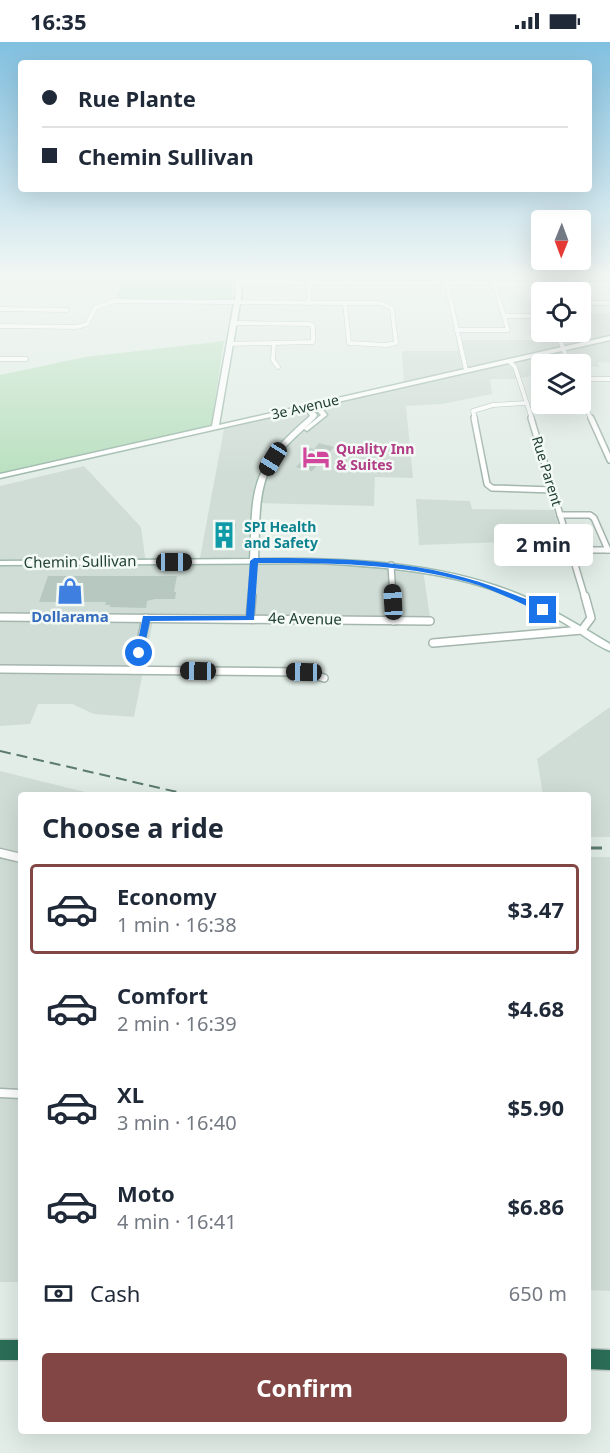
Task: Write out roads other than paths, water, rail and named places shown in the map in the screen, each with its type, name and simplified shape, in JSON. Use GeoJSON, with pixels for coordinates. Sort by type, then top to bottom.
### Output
{"type":"FeatureCollection","features":[{"type":"Feature","properties":{"kind":"highway"},"geometry":{"type":"LineString","coordinates":[[0,1350],[18,1350]]}},
{"type":"Feature","properties":{"kind":"highway"},"geometry":{"type":"LineString","coordinates":[[591,1359],[610,1360]]}},
{"type":"Feature","properties":{"kind":"main road","name":"3e Avenue"},"geometry":{"type":"LineString","coordinates":[[0,476],[592,342]]}},
{"type":"Feature","properties":{"kind":"main road"},"geometry":{"type":"LineString","coordinates":[[215,428],[229,344]]}},
{"type":"Feature","properties":{"kind":"main road"},"geometry":{"type":"LineString","coordinates":[[300,431],[322,418],[322,412],[316,405]]}},
{"type":"Feature","properties":{"kind":"main road"},"geometry":{"type":"LineString","coordinates":[[254,561],[264,473],[273,459],[314,415],[308,407]]}},
{"type":"Feature","properties":{"kind":"main road","name":"Chemin Sullivan"},"geometry":{"type":"LineString","coordinates":[[0,563],[342,561],[430,570],[474,581],[520,599],[582,630],[610,648]]}},
{"type":"Feature","properties":{"kind":"street"},"geometry":{"type":"LineString","coordinates":[[229,344],[313,342]]}},
{"type":"Feature","properties":{"kind":"street"},"geometry":{"type":"LineString","coordinates":[[349,342],[387,345],[396,342]]}},
{"type":"Feature","properties":{"kind":"street"},"geometry":{"type":"LineString","coordinates":[[459,342],[466,370]]}},
{"type":"Feature","properties":{"kind":"street"},"geometry":{"type":"LineString","coordinates":[[561,342],[565,354]]}},
{"type":"Feature","properties":{"kind":"street"},"geometry":{"type":"LineString","coordinates":[[274,344],[273,360],[278,367]]}},
{"type":"Feature","properties":{"kind":"street"},"geometry":{"type":"LineString","coordinates":[[0,359],[26,359]]}},
{"type":"Feature","properties":{"kind":"street","name":"Rue Parent"},"geometry":{"type":"LineString","coordinates":[[509,361],[515,367],[527,404],[591,618],[582,630]]}},
{"type":"Feature","properties":{"kind":"street"},"geometry":{"type":"LineString","coordinates":[[591,379],[610,379]]}},
{"type":"Feature","properties":{"kind":"street"},"geometry":{"type":"LineString","coordinates":[[527,404],[493,405],[473,411],[487,484],[492,488],[553,490]]}},
{"type":"Feature","properties":{"kind":"street"},"geometry":{"type":"LineString","coordinates":[[589,414],[610,460]]}},
{"type":"Feature","properties":{"kind":"street"},"geometry":{"type":"LineString","coordinates":[[560,515],[590,515],[594,518],[609,550],[571,550]]}},
{"type":"Feature","properties":{"kind":"street"},"geometry":{"type":"LineString","coordinates":[[250,619],[254,561]]}},
{"type":"Feature","properties":{"kind":"street"},"geometry":{"type":"LineString","coordinates":[[391,565],[394,621]]}},
{"type":"Feature","properties":{"kind":"street","name":"4e Avenue"},"geometry":{"type":"LineString","coordinates":[[0,617],[430,621]]}},
{"type":"Feature","properties":{"kind":"street"},"geometry":{"type":"LineString","coordinates":[[135,670],[146,618]]}},
{"type":"Feature","properties":{"kind":"street"},"geometry":{"type":"LineString","coordinates":[[433,643],[582,630]]}},
{"type":"Feature","properties":{"kind":"street"},"geometry":{"type":"LineString","coordinates":[[0,669],[304,672],[324,678]]}},
{"type":"Feature","properties":{"kind":"street"},"geometry":{"type":"LineString","coordinates":[[0,853],[18,857]]}},
{"type":"Feature","properties":{"kind":"street"},"geometry":{"type":"LineString","coordinates":[[0,1094],[18,1094]]}},
{"type":"Feature","properties":{"kind":"railway"},"geometry":{"type":"LineString","coordinates":[[0,751],[177,792]]}},
{"type":"Feature","properties":{"kind":"railway"},"geometry":{"type":"LineString","coordinates":[[591,848],[610,848]]}},
{"type":"Feature","properties":{"kind":"place","name":"Quality Inn & Suites"},"geometry":{"type":"Point","coordinates":[316,457]}},
{"type":"Feature","properties":{"kind":"place","name":"SPI Health and Safety"},"geometry":{"type":"Point","coordinates":[224,535]}},
{"type":"Feature","properties":{"kind":"place","name":"Dollarama"},"geometry":{"type":"Point","coordinates":[70,591]}}]}
